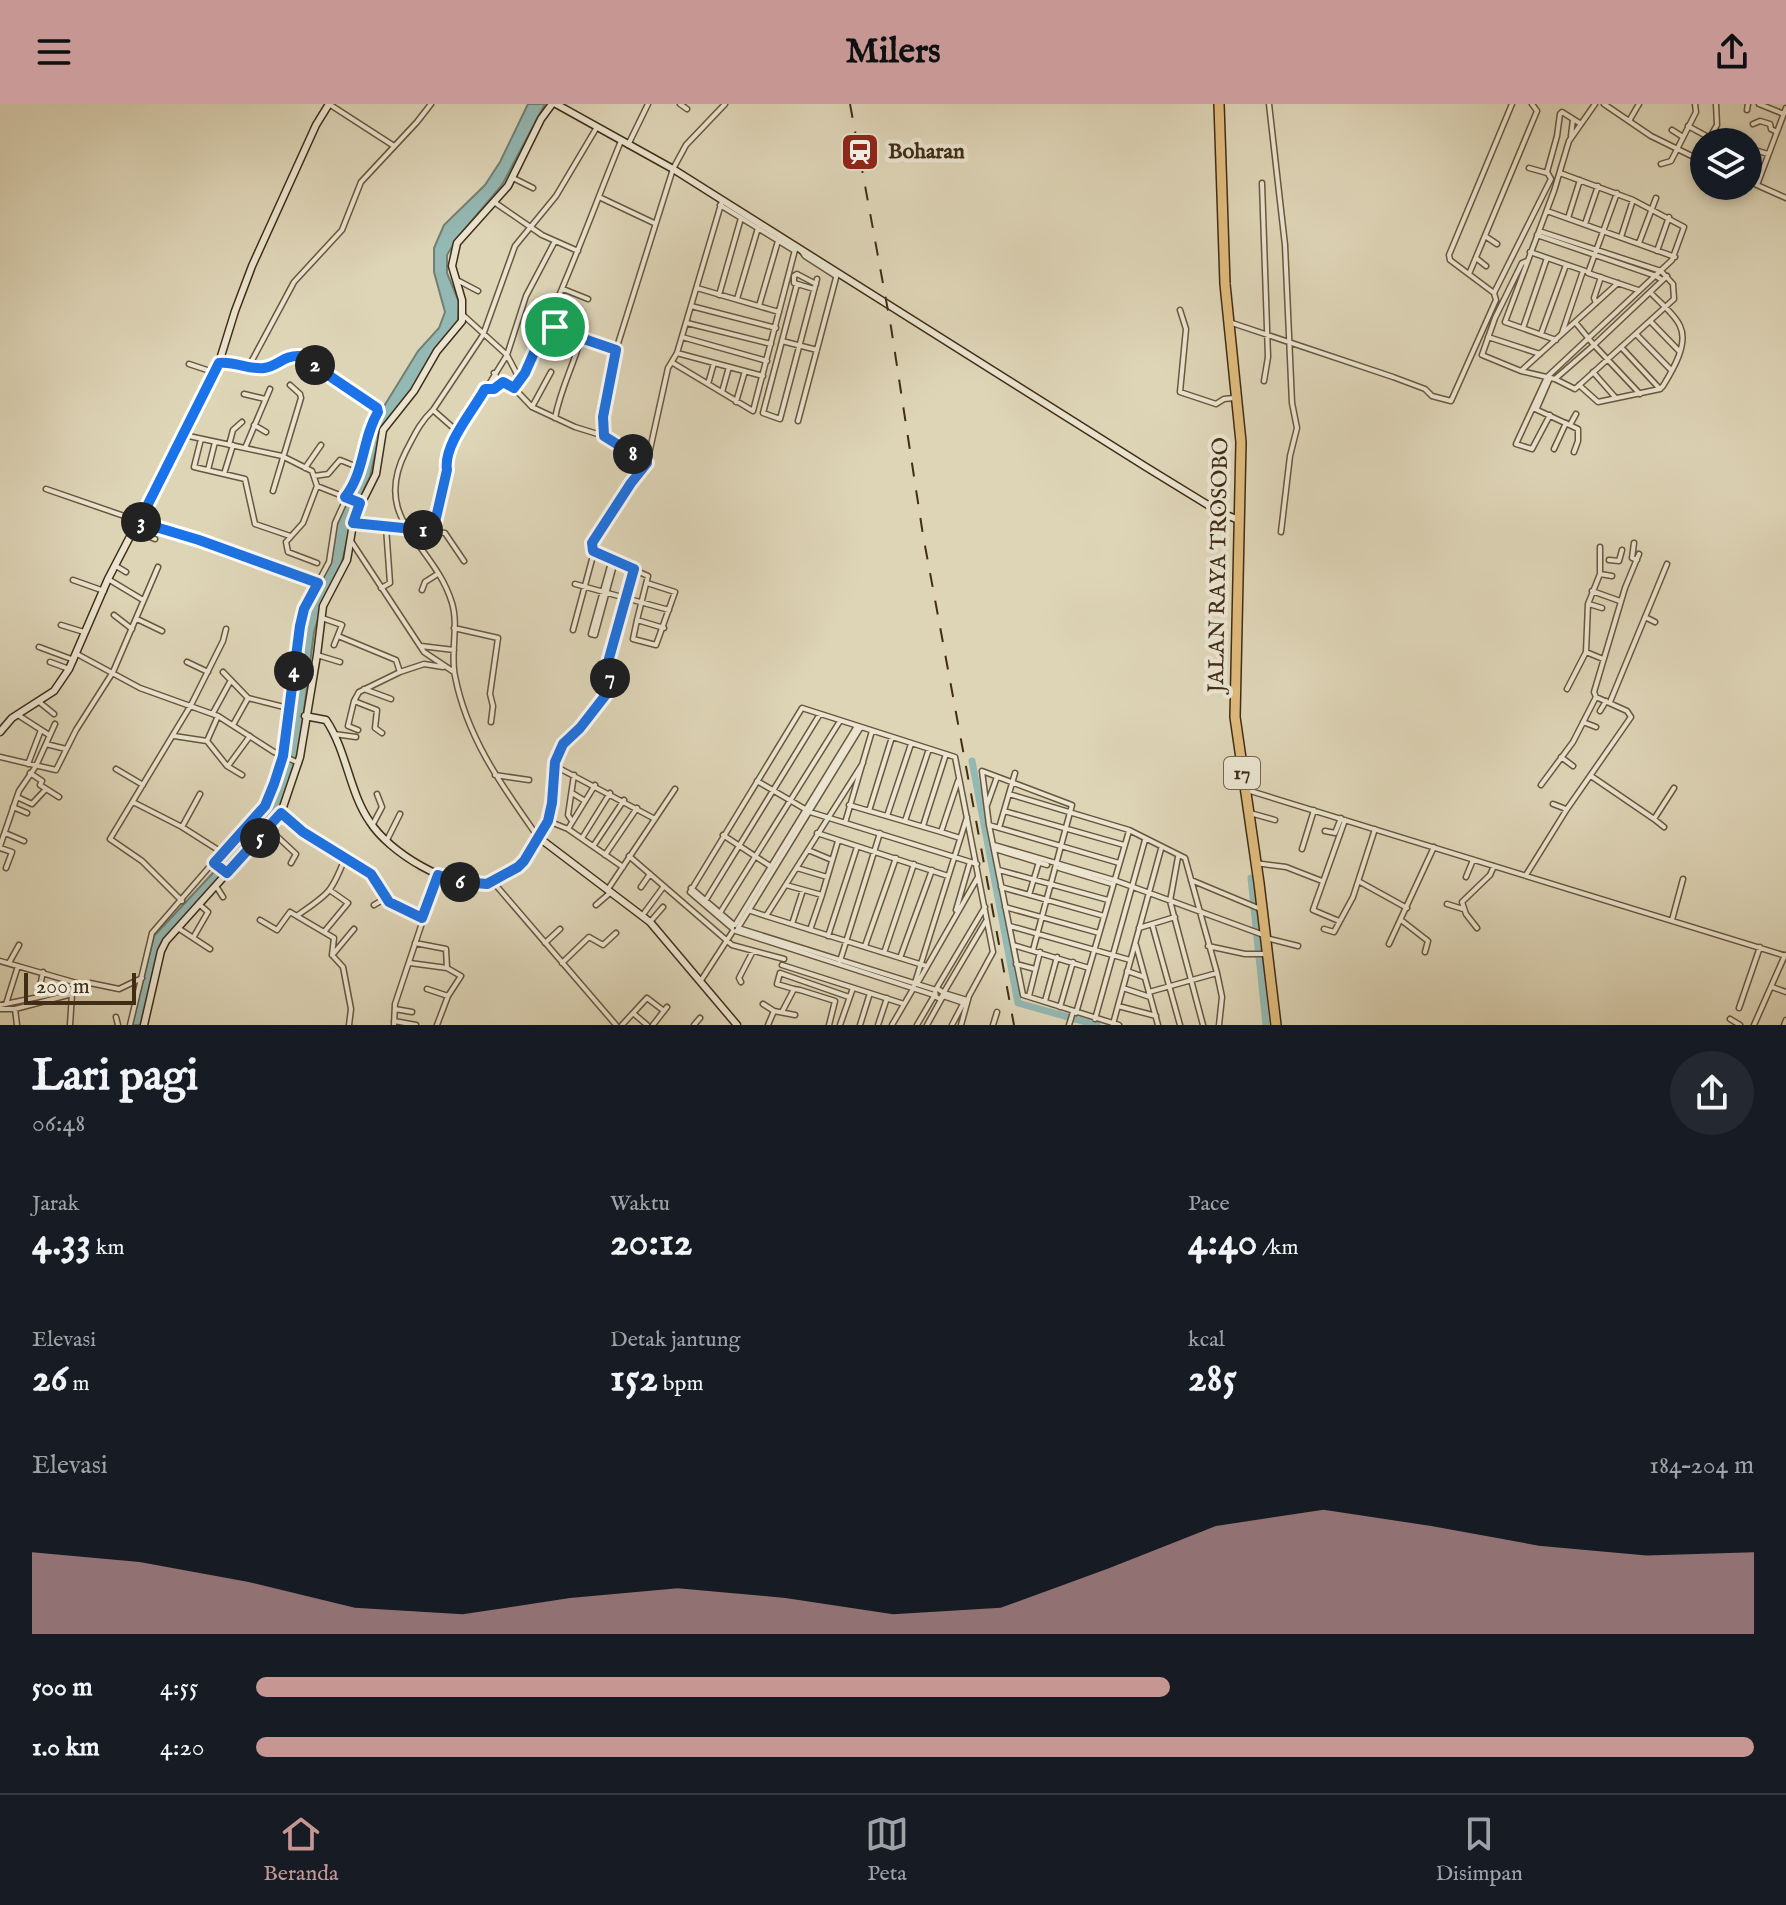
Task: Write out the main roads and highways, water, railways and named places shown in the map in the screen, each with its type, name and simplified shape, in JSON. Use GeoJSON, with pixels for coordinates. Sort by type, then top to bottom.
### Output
{"type":"FeatureCollection","features":[{"type":"Feature","properties":{"kind":"highway","name":"JALAN RAYA TROSOBO"},"geometry":{"type":"LineString","coordinates":[[1217,104],[1230,398],[1237,441],[1231,716],[1254,863],[1256,907],[1274,1025]]}},
{"type":"Feature","properties":{"kind":"highway","name":"JALAN RAYA TROSOBO"},"geometry":{"type":"LineString","coordinates":[[1227,319],[1241,442],[1233,518],[1236,727],[1254,863],[1260,955],[1274,1025]]}},
{"type":"Feature","properties":{"kind":"main road"},"geometry":{"type":"LineString","coordinates":[[0,732],[17,714],[59,685],[69,669],[108,579],[218,368],[252,266],[316,125],[329,104]]}},
{"type":"Feature","properties":{"kind":"main road"},"geometry":{"type":"LineString","coordinates":[[144,1025],[161,951],[281,813],[298,763],[317,655],[320,618],[325,600],[344,570],[353,523],[376,474],[385,426],[414,391],[433,357],[459,326],[463,315],[462,300],[452,266],[457,243],[513,178],[541,119],[554,104],[673,169],[1103,441],[1233,518]]}},
{"type":"Feature","properties":{"kind":"main road"},"geometry":{"type":"LineString","coordinates":[[305,716],[326,720],[372,826],[409,858],[437,877],[484,884],[521,865],[538,837],[650,922],[737,1025]]}},
{"type":"Feature","properties":{"kind":"water"},"geometry":{"type":"Polygon","coordinates":[[[528,104],[545,104],[502,185],[458,237],[447,255],[447,273],[459,302],[458,322],[379,437],[370,477],[355,509],[340,570],[323,603],[314,632],[298,758],[279,814],[168,937],[144,1025],[132,1025],[154,936],[254,829],[276,797],[288,746],[301,625],[307,605],[329,567],[336,525],[361,467],[375,421],[418,351],[439,328],[445,312],[434,272],[434,248],[444,225],[485,185],[500,162],[528,104]]]}},
{"type":"Feature","properties":{"kind":"waterway"},"geometry":{"type":"LineString","coordinates":[[972,761],[1018,1003],[1097,1025]]}},
{"type":"Feature","properties":{"kind":"waterway"},"geometry":{"type":"LineString","coordinates":[[1251,878],[1266,1025]]}},
{"type":"Feature","properties":{"kind":"railway"},"geometry":{"type":"LineString","coordinates":[[850,104],[891,327],[923,535],[1014,1025]]}},
{"type":"Feature","properties":{"kind":"place","name":"Boharan"},"geometry":{"type":"Point","coordinates":[860,152]}}]}
